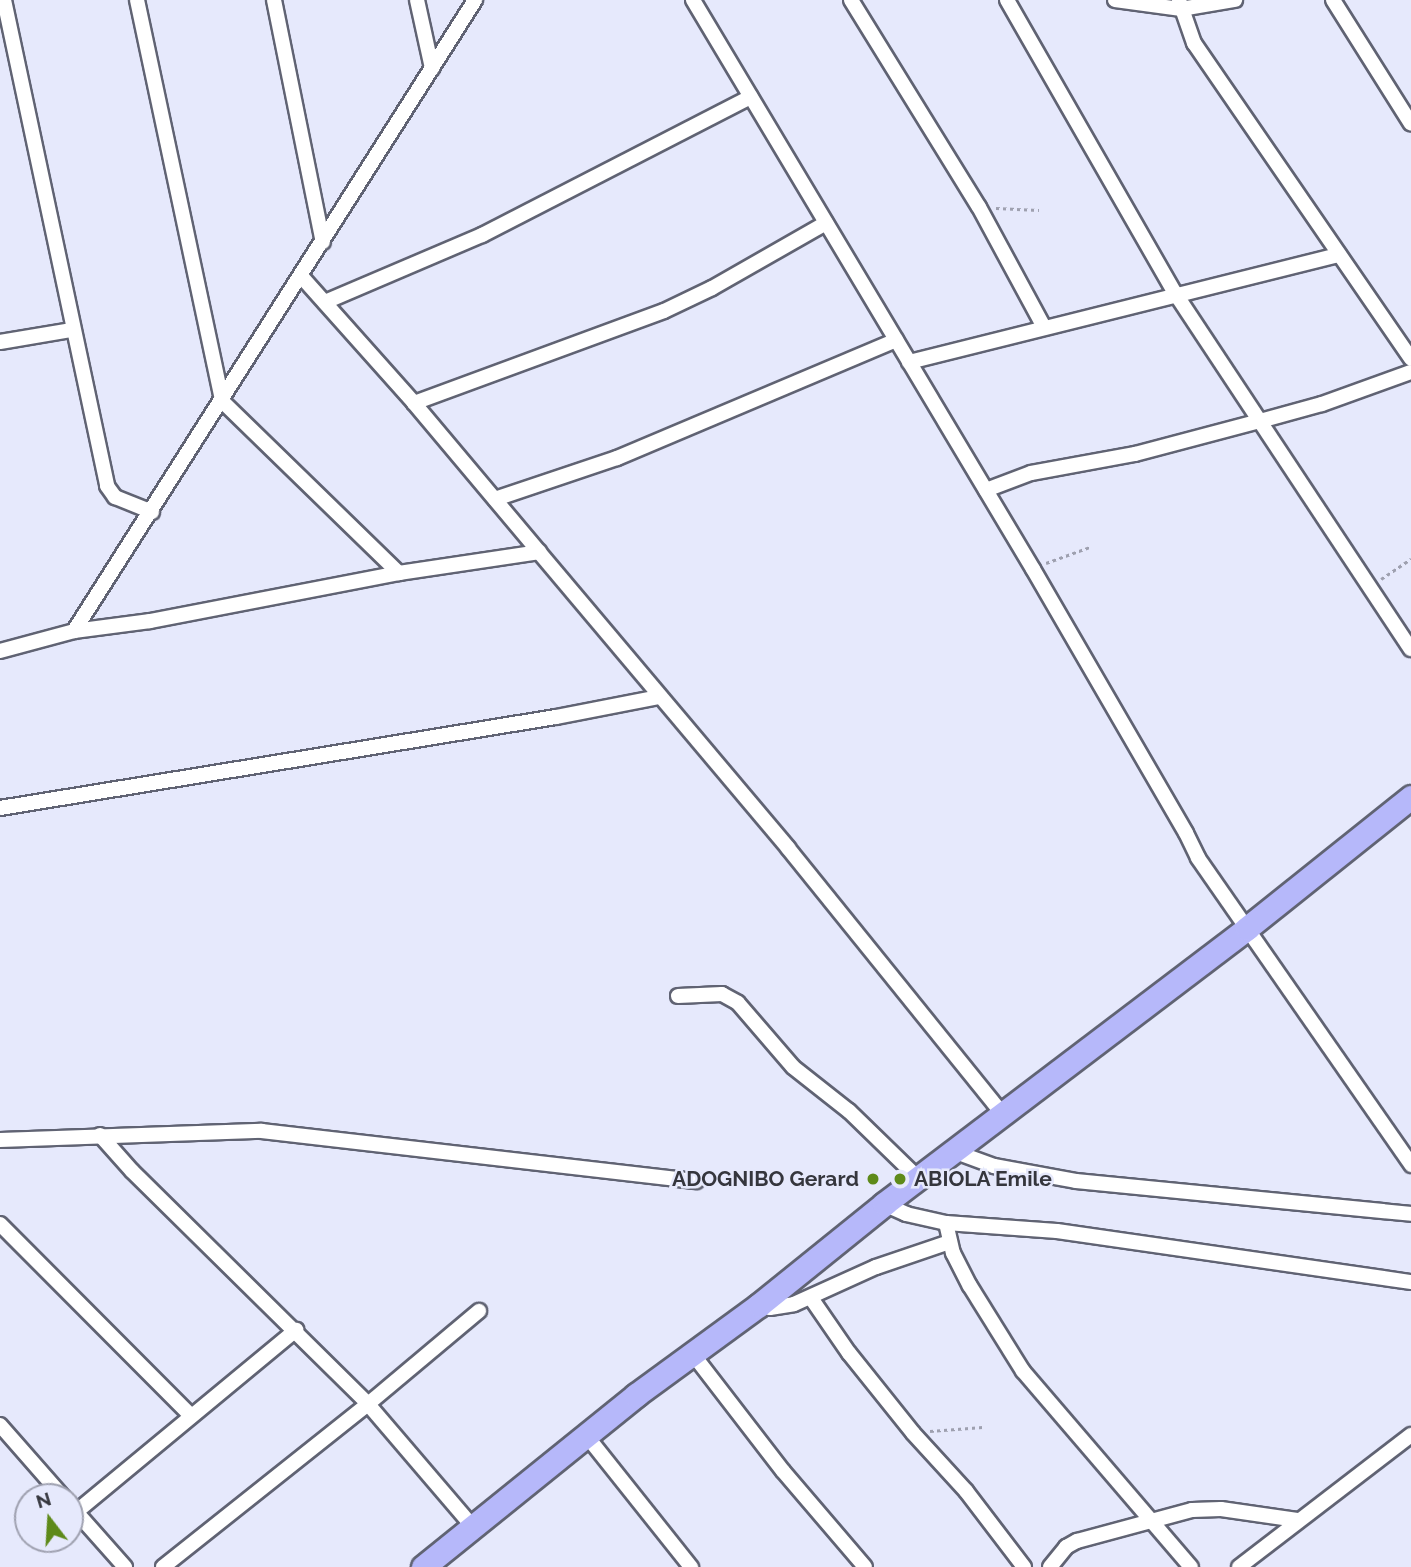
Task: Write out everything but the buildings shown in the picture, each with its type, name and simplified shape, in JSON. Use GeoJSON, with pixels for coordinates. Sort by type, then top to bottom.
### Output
{"type":"FeatureCollection","features":[{"type":"Feature","properties":{"kind":"main road"},"geometry":{"type":"LineString","coordinates":[[423,1567],[586,1435],[759,1305],[1002,1113],[1247,928],[1411,797]]}},
{"type":"Feature","properties":{"kind":"street"},"geometry":{"type":"LineString","coordinates":[[4,0],[107,486],[115,497],[152,512]]}},
{"type":"Feature","properties":{"kind":"street"},"geometry":{"type":"LineString","coordinates":[[137,0],[222,401],[399,573]]}},
{"type":"Feature","properties":{"kind":"street"},"geometry":{"type":"LineString","coordinates":[[274,0],[323,242]]}},
{"type":"Feature","properties":{"kind":"street"},"geometry":{"type":"LineString","coordinates":[[417,0],[432,68]]}},
{"type":"Feature","properties":{"kind":"street"},"geometry":{"type":"LineString","coordinates":[[74,631],[475,0]]}},
{"type":"Feature","properties":{"kind":"street"},"geometry":{"type":"LineString","coordinates":[[694,0],[1033,569],[1198,858],[1411,1165]]}},
{"type":"Feature","properties":{"kind":"street"},"geometry":{"type":"LineString","coordinates":[[851,0],[979,207],[1044,327]]}},
{"type":"Feature","properties":{"kind":"street"},"geometry":{"type":"LineString","coordinates":[[1007,0],[1175,293],[1411,649]]}},
{"type":"Feature","properties":{"kind":"street"},"geometry":{"type":"LineString","coordinates":[[1115,0],[1180,5],[1235,0]]}},
{"type":"Feature","properties":{"kind":"street"},"geometry":{"type":"LineString","coordinates":[[1333,0],[1411,124]]}},
{"type":"Feature","properties":{"kind":"street"},"geometry":{"type":"LineString","coordinates":[[1180,5],[1194,43],[1411,359]]}},
{"type":"Feature","properties":{"kind":"street"},"geometry":{"type":"LineString","coordinates":[[325,302],[482,235],[751,97]]}},
{"type":"Feature","properties":{"kind":"street"},"geometry":{"type":"LineString","coordinates":[[414,403],[664,311],[712,288],[826,223]]}},
{"type":"Feature","properties":{"kind":"street"},"geometry":{"type":"LineString","coordinates":[[909,362],[1175,293],[1339,255]]}},
{"type":"Feature","properties":{"kind":"street"},"geometry":{"type":"LineString","coordinates":[[301,276],[414,403],[788,848],[1002,1113]]}},
{"type":"Feature","properties":{"kind":"street"},"geometry":{"type":"LineString","coordinates":[[0,342],[72,330]]}},
{"type":"Feature","properties":{"kind":"street"},"geometry":{"type":"LineString","coordinates":[[495,499],[617,458],[896,340]]}},
{"type":"Feature","properties":{"kind":"street"},"geometry":{"type":"LineString","coordinates":[[986,490],[1031,473],[1135,454],[1322,404],[1411,372]]}},
{"type":"Feature","properties":{"kind":"street"},"geometry":{"type":"LineString","coordinates":[[0,651],[74,631],[150,621],[399,573],[539,552]]}},
{"type":"Feature","properties":{"kind":"street"},"geometry":{"type":"LineString","coordinates":[[0,808],[556,717],[659,697]]}},
{"type":"Feature","properties":{"kind":"street"},"geometry":{"type":"LineString","coordinates":[[678,996],[722,994],[738,1003],[793,1067],[849,1111],[919,1179]]}},
{"type":"Feature","properties":{"kind":"street"},"geometry":{"type":"LineString","coordinates":[[0,1140],[262,1131],[696,1181]]}},
{"type":"Feature","properties":{"kind":"street"},"geometry":{"type":"LineString","coordinates":[[100,1135],[132,1171],[368,1404],[473,1527]]}},
{"type":"Feature","properties":{"kind":"street"},"geometry":{"type":"LineString","coordinates":[[953,1151],[995,1166],[1066,1180],[1411,1214]]}},
{"type":"Feature","properties":{"kind":"street"},"geometry":{"type":"LineString","coordinates":[[884,1204],[906,1214],[946,1223],[1057,1231],[1411,1282]]}},
{"type":"Feature","properties":{"kind":"street"},"geometry":{"type":"LineString","coordinates":[[946,1223],[950,1242],[993,1326],[1023,1371],[1191,1567]]}},
{"type":"Feature","properties":{"kind":"street"},"geometry":{"type":"LineString","coordinates":[[0,1224],[191,1416]]}},
{"type":"Feature","properties":{"kind":"street"},"geometry":{"type":"LineString","coordinates":[[759,1305],[782,1307],[811,1298],[876,1267],[950,1242]]}},
{"type":"Feature","properties":{"kind":"street"},"geometry":{"type":"LineString","coordinates":[[811,1298],[849,1353],[913,1433],[966,1491],[1024,1567]]}},
{"type":"Feature","properties":{"kind":"street"},"geometry":{"type":"LineString","coordinates":[[163,1567],[368,1404],[479,1311]]}},
{"type":"Feature","properties":{"kind":"street"},"geometry":{"type":"LineString","coordinates":[[84,1499],[296,1330]]}},
{"type":"Feature","properties":{"kind":"street"},"geometry":{"type":"LineString","coordinates":[[692,1353],[783,1471],[865,1567]]}},
{"type":"Feature","properties":{"kind":"street"},"geometry":{"type":"LineString","coordinates":[[0,1425],[51,1483]]}},
{"type":"Feature","properties":{"kind":"street"},"geometry":{"type":"LineString","coordinates":[[1239,1567],[1411,1434]]}},
{"type":"Feature","properties":{"kind":"street"},"geometry":{"type":"LineString","coordinates":[[586,1435],[687,1566]]}},
{"type":"Feature","properties":{"kind":"street"},"geometry":{"type":"LineString","coordinates":[[1051,1567],[1066,1547],[1077,1541],[1149,1520],[1207,1508],[1297,1520]]}},
{"type":"Feature","properties":{"kind":"street"},"geometry":{"type":"LineString","coordinates":[[84,1520],[125,1567]]}},
{"type":"Feature","properties":{"kind":"path"},"geometry":{"type":"LineString","coordinates":[[979,207],[1039,210]]}},
{"type":"Feature","properties":{"kind":"path"},"geometry":{"type":"LineString","coordinates":[[1033,569],[1090,547]]}},
{"type":"Feature","properties":{"kind":"path"},"geometry":{"type":"LineString","coordinates":[[1370,587],[1411,559]]}},
{"type":"Feature","properties":{"kind":"path"},"geometry":{"type":"LineString","coordinates":[[913,1433],[983,1427]]}},
{"type":"Feature","properties":{"kind":"place","name":"ADOGNIBO Gerard"},"geometry":{"type":"Point","coordinates":[873,1179]}},
{"type":"Feature","properties":{"kind":"place","name":"ABIOLA Emile"},"geometry":{"type":"Point","coordinates":[900,1179]}}]}
